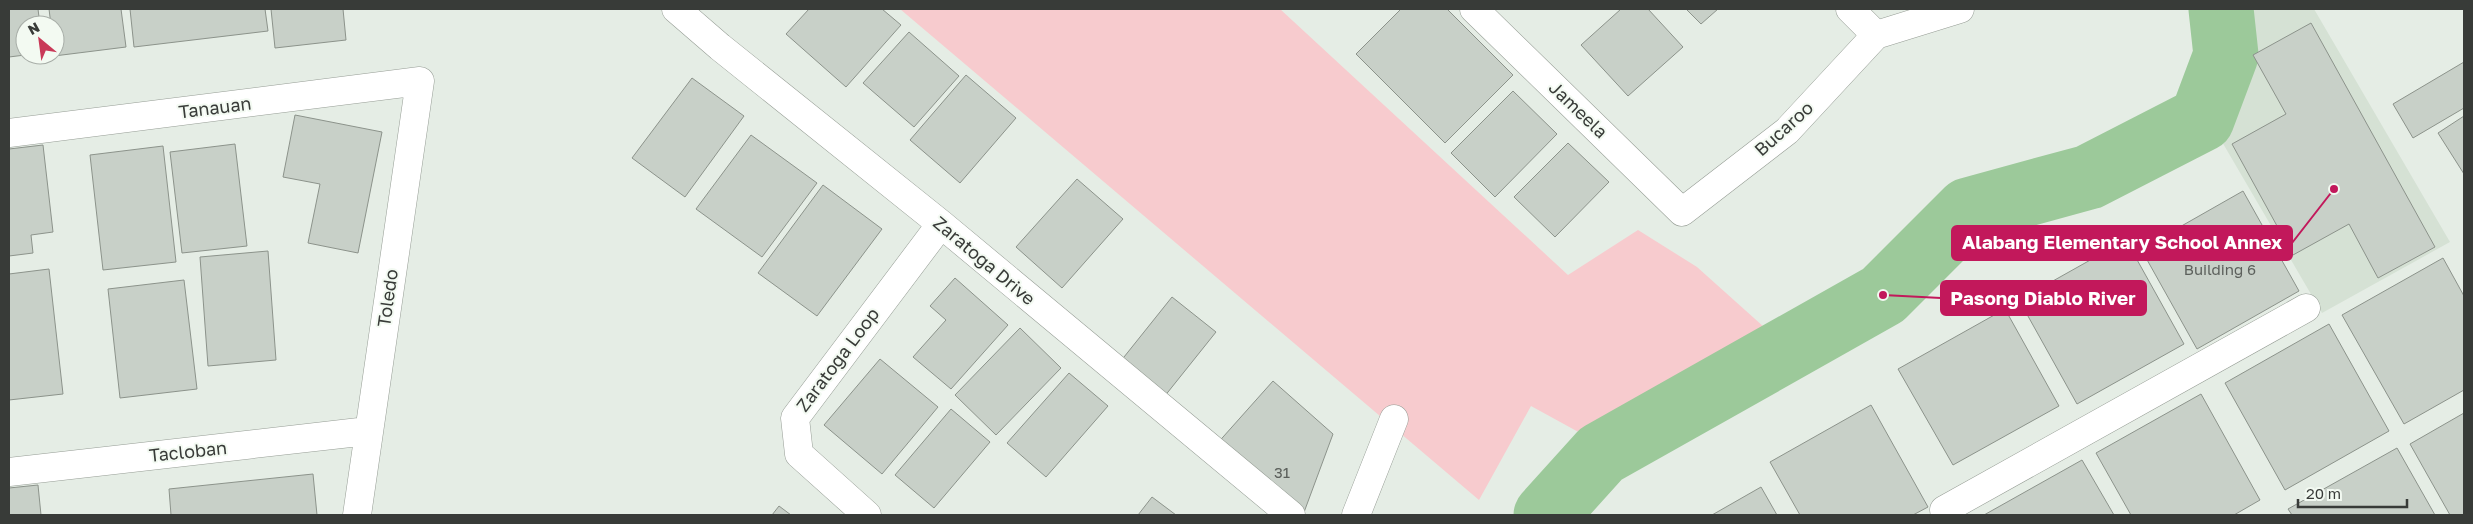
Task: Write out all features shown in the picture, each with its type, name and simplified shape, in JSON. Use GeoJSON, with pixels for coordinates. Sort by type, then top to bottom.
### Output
{"type":"FeatureCollection","features":[{"type":"Feature","properties":{"kind":"street","name":"Zaratoga Drive"},"geometry":{"type":"LineString","coordinates":[[676,9],[720,48],[940,224],[1291,515]]}},
{"type":"Feature","properties":{"kind":"street","name":"Jameela"},"geometry":{"type":"LineString","coordinates":[[1474,9],[1682,212]]}},
{"type":"Feature","properties":{"kind":"street"},"geometry":{"type":"LineString","coordinates":[[1850,9],[1876,36],[1960,9]]}},
{"type":"Feature","properties":{"kind":"street","name":"Bucaroo"},"geometry":{"type":"LineString","coordinates":[[1682,212],[1787,131],[1876,36]]}},
{"type":"Feature","properties":{"kind":"street","name":"Tanauan"},"geometry":{"type":"LineString","coordinates":[[9,133],[420,81]]}},
{"type":"Feature","properties":{"kind":"street","name":"Toledo"},"geometry":{"type":"LineString","coordinates":[[357,515],[420,81]]}},
{"type":"Feature","properties":{"kind":"street","name":"Zaratoga Loop"},"geometry":{"type":"LineString","coordinates":[[867,515],[799,454],[795,418],[940,224]]}},
{"type":"Feature","properties":{"kind":"street"},"geometry":{"type":"LineString","coordinates":[[1947,515],[1944,510],[2306,308]]}},
{"type":"Feature","properties":{"kind":"street"},"geometry":{"type":"LineString","coordinates":[[1356,515],[1394,419]]}},
{"type":"Feature","properties":{"kind":"street","name":"Tacloban"},"geometry":{"type":"LineString","coordinates":[[9,472],[368,431]]}},
{"type":"Feature","properties":{"kind":"shaded area"},"geometry":{"type":"Polygon","coordinates":[[[900,9],[1280,9],[1568,275],[1638,230],[1697,267],[1774,336],[1593,440],[1531,406],[1479,500],[900,9]]]}},
{"type":"Feature","properties":{"kind":"shaded area"},"geometry":{"type":"Polygon","coordinates":[[[2248,9],[2314,9],[2450,242],[2322,313],[2218,135],[2243,74],[2254,25],[2248,9]]]}},
{"type":"Feature","properties":{"kind":"building"},"geometry":{"type":"Polygon","coordinates":[[[9,9],[38,9],[39,15],[15,15],[15,56],[9,57],[9,9]]]}},
{"type":"Feature","properties":{"kind":"building"},"geometry":{"type":"Polygon","coordinates":[[[49,9],[121,9],[126,47],[65,55],[65,15],[50,15],[49,9]]]}},
{"type":"Feature","properties":{"kind":"building"},"geometry":{"type":"Polygon","coordinates":[[[130,9],[265,9],[268,31],[134,47],[130,9]]]}},
{"type":"Feature","properties":{"kind":"building"},"geometry":{"type":"Polygon","coordinates":[[[271,9],[343,9],[346,40],[275,48],[271,9]]]}},
{"type":"Feature","properties":{"kind":"building"},"geometry":{"type":"Polygon","coordinates":[[[809,9],[882,9],[901,25],[846,87],[786,34],[809,9]]]}},
{"type":"Feature","properties":{"kind":"building"},"geometry":{"type":"Polygon","coordinates":[[[1401,9],[1447,9],[1513,75],[1445,143],[1356,54],[1401,9]]]}},
{"type":"Feature","properties":{"kind":"building"},"geometry":{"type":"Polygon","coordinates":[[[1621,9],[1648,9],[1683,47],[1628,96],[1581,45],[1621,9]]]}},
{"type":"Feature","properties":{"kind":"building"},"geometry":{"type":"Polygon","coordinates":[[[1686,9],[1718,9],[1701,24],[1686,9]]]}},
{"type":"Feature","properties":{"kind":"building"},"geometry":{"type":"Polygon","coordinates":[[[2311,23],[2435,247],[2378,278],[2349,224],[2293,255],[2232,144],[2286,114],[2253,55],[2311,23]]]}},
{"type":"Feature","properties":{"kind":"building"},"geometry":{"type":"Polygon","coordinates":[[[909,32],[959,76],[914,127],[863,83],[909,32]]]}},
{"type":"Feature","properties":{"kind":"building"},"geometry":{"type":"Polygon","coordinates":[[[2464,62],[2464,108],[2413,138],[2393,104],[2464,62]]]}},
{"type":"Feature","properties":{"kind":"building"},"geometry":{"type":"Polygon","coordinates":[[[966,75],[1016,118],[960,183],[910,140],[966,75]]]}},
{"type":"Feature","properties":{"kind":"building"},"geometry":{"type":"Polygon","coordinates":[[[692,78],[744,116],[685,197],[632,158],[692,78]]]}},
{"type":"Feature","properties":{"kind":"building"},"geometry":{"type":"Polygon","coordinates":[[[1513,91],[1557,134],[1495,197],[1451,153],[1513,91]]]}},
{"type":"Feature","properties":{"kind":"building"},"geometry":{"type":"Polygon","coordinates":[[[295,115],[382,132],[358,253],[308,243],[320,184],[283,177],[295,115]]]}},
{"type":"Feature","properties":{"kind":"building"},"geometry":{"type":"Polygon","coordinates":[[[2464,116],[2464,174],[2438,133],[2464,116]]]}},
{"type":"Feature","properties":{"kind":"building"},"geometry":{"type":"Polygon","coordinates":[[[751,135],[817,183],[762,257],[696,209],[751,135]]]}},
{"type":"Feature","properties":{"kind":"building"},"geometry":{"type":"Polygon","coordinates":[[[1568,143],[1609,182],[1555,237],[1514,197],[1568,143]]]}},
{"type":"Feature","properties":{"kind":"building"},"geometry":{"type":"Polygon","coordinates":[[[235,144],[247,246],[182,253],[170,152],[235,144]]]}},
{"type":"Feature","properties":{"kind":"building"},"geometry":{"type":"Polygon","coordinates":[[[43,145],[53,232],[31,235],[33,253],[9,256],[9,149],[43,145]]]}},
{"type":"Feature","properties":{"kind":"building"},"geometry":{"type":"Polygon","coordinates":[[[163,146],[176,262],[103,270],[90,155],[163,146]]]}},
{"type":"Feature","properties":{"kind":"building"},"geometry":{"type":"Polygon","coordinates":[[[1077,179],[1123,219],[1062,288],[1016,247],[1077,179]]]}},
{"type":"Feature","properties":{"kind":"building"},"geometry":{"type":"Polygon","coordinates":[[[823,185],[882,229],[817,316],[758,273],[823,185]]]}},
{"type":"Feature","properties":{"kind":"building"},"geometry":{"type":"Polygon","coordinates":[[[2243,191],[2299,291],[2197,349],[2141,249],[2243,191]]]}},
{"type":"Feature","properties":{"kind":"building"},"geometry":{"type":"Polygon","coordinates":[[[2126,240],[2184,344],[2077,404],[2019,300],[2126,240]]]}},
{"type":"Feature","properties":{"kind":"building"},"geometry":{"type":"Polygon","coordinates":[[[268,251],[276,360],[208,366],[200,257],[268,251]]]}},
{"type":"Feature","properties":{"kind":"building"},"geometry":{"type":"Polygon","coordinates":[[[2443,258],[2464,296],[2464,390],[2404,424],[2342,315],[2443,258]]]}},
{"type":"Feature","properties":{"kind":"building"},"geometry":{"type":"Polygon","coordinates":[[[49,269],[63,394],[9,400],[9,274],[49,269]]]}},
{"type":"Feature","properties":{"kind":"building"},"geometry":{"type":"Polygon","coordinates":[[[955,278],[1008,325],[951,389],[913,357],[946,320],[930,306],[955,278]]]}},
{"type":"Feature","properties":{"kind":"building"},"geometry":{"type":"Polygon","coordinates":[[[184,280],[197,389],[120,398],[108,289],[184,280]]]}},
{"type":"Feature","properties":{"kind":"building"},"geometry":{"type":"Polygon","coordinates":[[[1172,297],[1216,332],[1164,397],[1120,362],[1172,297]]]}},
{"type":"Feature","properties":{"kind":"building"},"geometry":{"type":"Polygon","coordinates":[[[2005,309],[2059,406],[1953,465],[1898,369],[2005,309]]]}},
{"type":"Feature","properties":{"kind":"building"},"geometry":{"type":"Polygon","coordinates":[[[2329,324],[2389,431],[2285,490],[2225,383],[2329,324]]]}},
{"type":"Feature","properties":{"kind":"building"},"geometry":{"type":"Polygon","coordinates":[[[1020,328],[1061,368],[996,435],[955,395],[1020,328]]]}},
{"type":"Feature","properties":{"kind":"building"},"geometry":{"type":"Polygon","coordinates":[[[880,359],[938,407],[882,474],[824,425],[880,359]]]}},
{"type":"Feature","properties":{"kind":"building"},"geometry":{"type":"Polygon","coordinates":[[[1069,373],[1108,406],[1046,477],[1007,443],[1069,373]]]}},
{"type":"Feature","properties":{"kind":"building"},"geometry":{"type":"Polygon","coordinates":[[[1273,381],[1333,434],[1303,515],[1215,446],[1273,381]]]}},
{"type":"Feature","properties":{"kind":"building"},"geometry":{"type":"Polygon","coordinates":[[[2201,394],[2260,500],[2234,515],[2131,515],[2096,453],[2201,394]]]}},
{"type":"Feature","properties":{"kind":"building"},"geometry":{"type":"Polygon","coordinates":[[[1871,405],[1928,507],[1913,515],[1800,515],[1770,462],[1871,405]]]}},
{"type":"Feature","properties":{"kind":"building"},"geometry":{"type":"Polygon","coordinates":[[[951,409],[990,442],[934,508],[895,475],[951,409]]]}},
{"type":"Feature","properties":{"kind":"building"},"geometry":{"type":"Polygon","coordinates":[[[2464,413],[2464,515],[2450,515],[2410,444],[2464,413]]]}},
{"type":"Feature","properties":{"kind":"building"},"geometry":{"type":"Polygon","coordinates":[[[2397,448],[2435,515],[2292,515],[2288,509],[2397,448]]]}},
{"type":"Feature","properties":{"kind":"building"},"geometry":{"type":"Polygon","coordinates":[[[2082,460],[2114,515],[1984,515],[2082,460]]]}},
{"type":"Feature","properties":{"kind":"building"},"geometry":{"type":"Polygon","coordinates":[[[313,474],[317,515],[171,515],[169,489],[313,474]]]}},
{"type":"Feature","properties":{"kind":"building"},"geometry":{"type":"Polygon","coordinates":[[[38,485],[41,515],[9,515],[9,488],[38,485]]]}},
{"type":"Feature","properties":{"kind":"building"},"geometry":{"type":"Polygon","coordinates":[[[1761,487],[1777,515],[1712,515],[1761,487]]]}},
{"type":"Feature","properties":{"kind":"building"},"geometry":{"type":"Polygon","coordinates":[[[1152,497],[1176,515],[1138,515],[1152,497]]]}},
{"type":"Feature","properties":{"kind":"building"},"geometry":{"type":"Polygon","coordinates":[[[779,506],[791,515],[772,515],[779,506]]]}},
{"type":"Feature","properties":{"kind":"waterway"},"geometry":{"type":"LineString","coordinates":[[1546,515],[1601,454],[1883,295],[1968,210],[2089,177],[2202,119],[2226,55],[2221,9]]}},
{"type":"Feature","properties":{"kind":"place","name":"Alabang Elementary School Annex"},"geometry":{"type":"Point","coordinates":[2334,189]}},
{"type":"Feature","properties":{"kind":"place","name":"Pasong Diablo River"},"geometry":{"type":"Point","coordinates":[1883,295]}}]}
